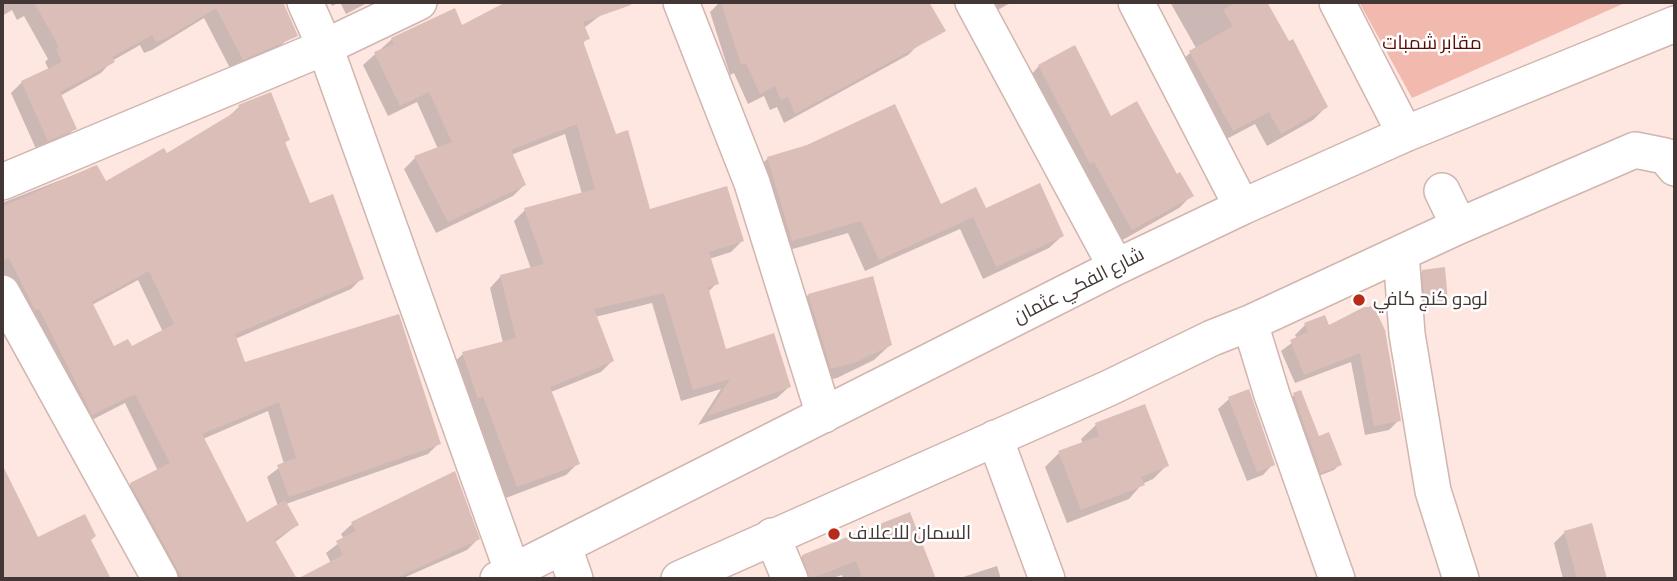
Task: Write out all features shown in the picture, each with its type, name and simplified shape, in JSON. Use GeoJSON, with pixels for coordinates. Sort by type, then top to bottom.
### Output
{"type":"FeatureCollection","features":[{"type":"Feature","properties":{"kind":"street"},"geometry":{"type":"LineString","coordinates":[[304,2],[325,47],[505,576]]}},
{"type":"Feature","properties":{"kind":"street"},"geometry":{"type":"LineString","coordinates":[[2,182],[325,47],[419,2]]}},
{"type":"Feature","properties":{"kind":"street"},"geometry":{"type":"LineString","coordinates":[[681,2],[752,183],[824,415]]}},
{"type":"Feature","properties":{"kind":"street"},"geometry":{"type":"LineString","coordinates":[[972,2],[1116,267]]}},
{"type":"Feature","properties":{"kind":"street"},"geometry":{"type":"LineString","coordinates":[[1136,2],[1242,206]]}},
{"type":"Feature","properties":{"kind":"street"},"geometry":{"type":"LineString","coordinates":[[1337,2],[1405,134]]}},
{"type":"Feature","properties":{"kind":"street","name":"شارع الفكي عثمان"},"geometry":{"type":"LineString","coordinates":[[505,576],[1242,206],[1405,134],[1675,24]]}},
{"type":"Feature","properties":{"kind":"street"},"geometry":{"type":"LineString","coordinates":[[678,579],[1250,323],[1459,226],[1635,150],[1664,156],[1675,168]]}},
{"type":"Feature","properties":{"kind":"street"},"geometry":{"type":"LineString","coordinates":[[1442,191],[1459,226]]}},
{"type":"Feature","properties":{"kind":"street"},"geometry":{"type":"LineString","coordinates":[[1401,253],[1407,334],[1433,491],[1461,579]]}},
{"type":"Feature","properties":{"kind":"street"},"geometry":{"type":"LineString","coordinates":[[2,293],[160,579]]}},
{"type":"Feature","properties":{"kind":"street"},"geometry":{"type":"LineString","coordinates":[[1250,323],[1272,395],[1337,579]]}},
{"type":"Feature","properties":{"kind":"street"},"geometry":{"type":"LineString","coordinates":[[995,438],[1047,579]]}},
{"type":"Feature","properties":{"kind":"street"},"geometry":{"type":"LineString","coordinates":[[772,536],[790,579]]}},
{"type":"Feature","properties":{"kind":"street"},"geometry":{"type":"LineString","coordinates":[[564,547],[575,579]]}},
{"type":"Feature","properties":{"kind":"green space","name":"مقابر شمبات"},"geometry":{"type":"Polygon","coordinates":[[[1359,2],[1627,2],[1412,98],[1359,2]]]}},
{"type":"Feature","properties":{"kind":"building"},"geometry":{"type":"Polygon","coordinates":[[[34,2],[283,2],[298,36],[243,60],[216,8],[165,39],[156,42],[152,35],[112,57],[115,62],[60,92],[77,129],[48,141],[21,81],[62,62],[56,49],[59,47],[34,2]]]}},
{"type":"Feature","properties":{"kind":"building"},"geometry":{"type":"Polygon","coordinates":[[[506,2],[631,2],[631,5],[583,22],[590,39],[583,41],[616,134],[628,130],[650,209],[727,186],[744,241],[709,252],[719,284],[708,287],[726,349],[774,333],[791,387],[707,416],[730,379],[693,390],[664,293],[594,309],[614,361],[550,387],[580,464],[517,487],[483,396],[478,399],[462,352],[516,338],[500,275],[544,264],[524,208],[595,189],[577,124],[511,150],[526,185],[448,222],[414,156],[452,142],[429,92],[400,106],[374,52],[394,44],[391,38],[455,8],[462,25],[506,2]]]}},
{"type":"Feature","properties":{"kind":"building"},"geometry":{"type":"Polygon","coordinates":[[[721,2],[929,2],[946,31],[795,114],[788,97],[781,100],[775,86],[760,94],[746,63],[741,65],[721,2]]]}},
{"type":"Feature","properties":{"kind":"building"},"geometry":{"type":"Polygon","coordinates":[[[1237,2],[1267,2],[1289,41],[1293,39],[1328,107],[1281,134],[1269,112],[1233,131],[1189,51],[1233,26],[1223,10],[1237,2]]]}},
{"type":"Feature","properties":{"kind":"building"},"geometry":{"type":"Polygon","coordinates":[[[1075,45],[1111,116],[1137,101],[1177,174],[1180,172],[1194,196],[1132,230],[1094,162],[1090,164],[1038,65],[1075,45]]]}},
{"type":"Feature","properties":{"kind":"building"},"geometry":{"type":"Polygon","coordinates":[[[271,92],[290,140],[285,142],[310,203],[333,194],[364,279],[235,334],[245,362],[399,314],[441,444],[289,497],[277,465],[296,458],[279,402],[202,434],[247,522],[285,500],[299,525],[274,539],[297,579],[183,579],[130,483],[170,463],[135,394],[92,415],[39,309],[35,310],[9,258],[2,261],[2,207],[97,165],[106,181],[164,148],[167,153],[240,109],[238,105],[271,92]],[[149,271],[92,302],[114,346],[128,339],[132,346],[174,324],[149,271]]]}},
{"type":"Feature","properties":{"kind":"building"},"geometry":{"type":"Polygon","coordinates":[[[895,104],[941,204],[976,187],[986,208],[1040,183],[1064,236],[996,267],[973,217],[879,260],[861,221],[792,241],[767,157],[807,145],[895,104]]]}},
{"type":"Feature","properties":{"kind":"building"},"geometry":{"type":"Polygon","coordinates":[[[1445,267],[1448,302],[1425,304],[1422,270],[1445,267]]]}},
{"type":"Feature","properties":{"kind":"building"},"geometry":{"type":"Polygon","coordinates":[[[873,276],[892,345],[854,363],[831,369],[808,294],[873,276]]]}},
{"type":"Feature","properties":{"kind":"building"},"geometry":{"type":"Polygon","coordinates":[[[1364,307],[1374,307],[1385,330],[1401,421],[1374,426],[1360,353],[1304,375],[1290,340],[1308,332],[1304,323],[1325,315],[1329,325],[1364,307]]]}},
{"type":"Feature","properties":{"kind":"building"},"geometry":{"type":"Polygon","coordinates":[[[1249,389],[1275,465],[1257,472],[1228,397],[1249,389]]]}},
{"type":"Feature","properties":{"kind":"building"},"geometry":{"type":"Polygon","coordinates":[[[1301,390],[1319,436],[1329,432],[1342,465],[1321,473],[1293,393],[1301,390]]]}},
{"type":"Feature","properties":{"kind":"building"},"geometry":{"type":"Polygon","coordinates":[[[1145,404],[1169,466],[1141,477],[1145,485],[1081,510],[1058,451],[1099,436],[1095,423],[1145,404]]]}},
{"type":"Feature","properties":{"kind":"building"},"geometry":{"type":"Polygon","coordinates":[[[2,464],[38,537],[85,514],[96,536],[91,540],[111,579],[2,579],[2,464]]]}},
{"type":"Feature","properties":{"kind":"building"},"geometry":{"type":"Polygon","coordinates":[[[455,471],[480,539],[394,579],[297,579],[343,555],[336,541],[356,531],[351,522],[455,471]]]}},
{"type":"Feature","properties":{"kind":"building"},"geometry":{"type":"Polygon","coordinates":[[[910,512],[936,579],[863,579],[856,561],[810,579],[802,555],[910,512]]]}},
{"type":"Feature","properties":{"kind":"building"},"geometry":{"type":"Polygon","coordinates":[[[1592,523],[1607,579],[1577,579],[1564,531],[1592,523]]]}},
{"type":"Feature","properties":{"kind":"place","name":"لودو كنج كافي"},"geometry":{"type":"Point","coordinates":[1359,300]}},
{"type":"Feature","properties":{"kind":"place","name":"السمان للاعلاف"},"geometry":{"type":"Point","coordinates":[834,534]}}]}
